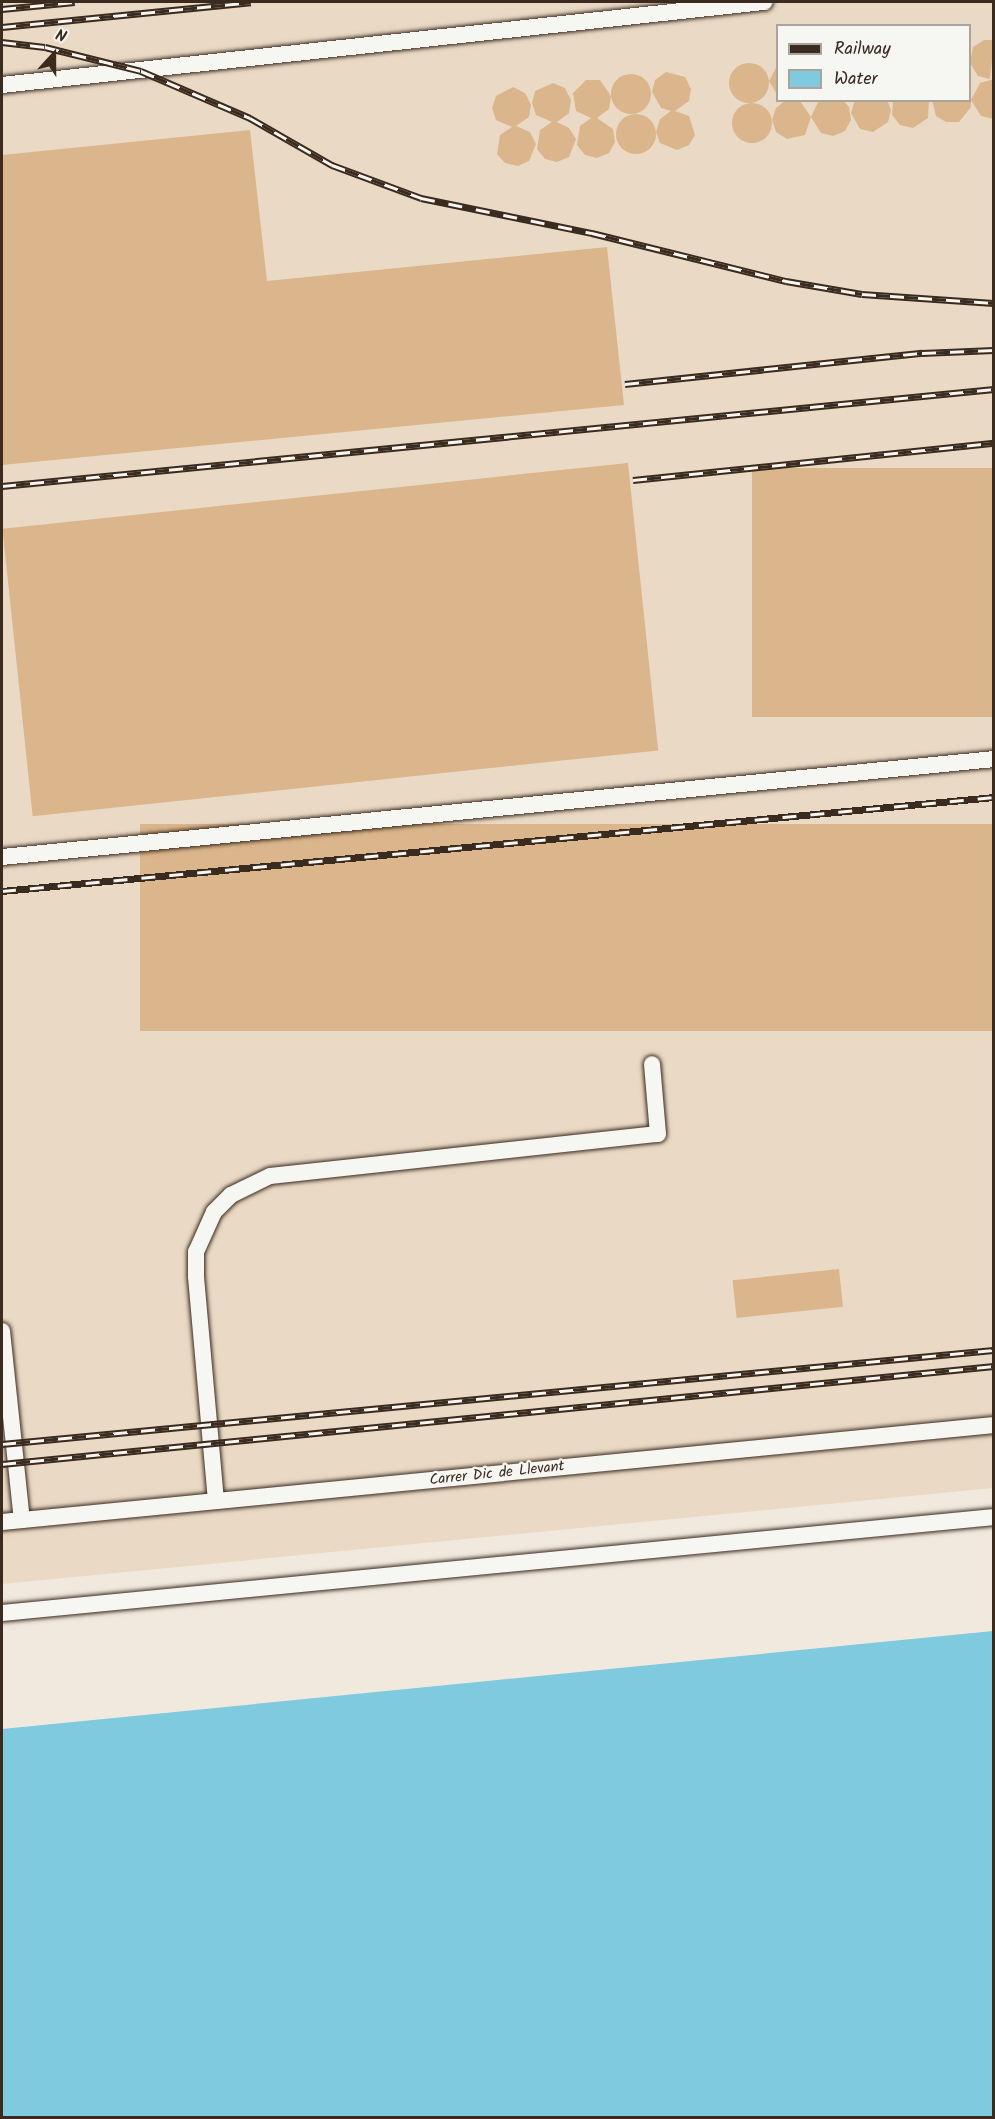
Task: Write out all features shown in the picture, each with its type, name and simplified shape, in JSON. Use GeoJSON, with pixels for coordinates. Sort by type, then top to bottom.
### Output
{"type":"FeatureCollection","features":[{"type":"Feature","properties":{"kind":"lane"},"geometry":{"type":"LineString","coordinates":[[2,86],[764,2]]}},
{"type":"Feature","properties":{"kind":"lane"},"geometry":{"type":"LineString","coordinates":[[2,857],[993,759]]}},
{"type":"Feature","properties":{"kind":"lane"},"geometry":{"type":"LineString","coordinates":[[216,1501],[196,1276],[196,1252],[214,1212],[231,1195],[270,1176],[658,1134],[652,1064]]}},
{"type":"Feature","properties":{"kind":"lane"},"geometry":{"type":"LineString","coordinates":[[2,1331],[22,1520]]}},
{"type":"Feature","properties":{"kind":"lane","name":"Carrer Dic de Llevant"},"geometry":{"type":"LineString","coordinates":[[2,1522],[993,1425]]}},
{"type":"Feature","properties":{"kind":"lane"},"geometry":{"type":"LineString","coordinates":[[2,1613],[993,1517]]}},
{"type":"Feature","properties":{"kind":"shaded area"},"geometry":{"type":"Polygon","coordinates":[[[2,2],[993,2],[993,1488],[2,1584],[2,2]]]}},
{"type":"Feature","properties":{"kind":"water"},"geometry":{"type":"Polygon","coordinates":[[[993,1631],[993,2117],[2,2118],[2,1729],[993,1631]]]}},
{"type":"Feature","properties":{"kind":"pier"},"geometry":{"type":"Polygon","coordinates":[[[2,1628],[993,1628],[993,1631],[2,1631],[2,1628]]]}},
{"type":"Feature","properties":{"kind":"building"},"geometry":{"type":"Polygon","coordinates":[[[984,40],[994,40],[990,79],[978,76],[971,65],[973,47],[984,40]]]}},
{"type":"Feature","properties":{"kind":"building"},"geometry":{"type":"Polygon","coordinates":[[[749,63],[763,69],[769,83],[763,97],[749,103],[735,97],[729,83],[735,69],[749,63]]]}},
{"type":"Feature","properties":{"kind":"building"},"geometry":{"type":"Polygon","coordinates":[[[776,68],[776,93],[769,81],[776,68]]]}},
{"type":"Feature","properties":{"kind":"building"},"geometry":{"type":"Polygon","coordinates":[[[666,72],[685,77],[691,89],[689,101],[675,111],[689,116],[695,135],[689,145],[677,150],[660,143],[656,132],[660,119],[671,111],[661,108],[652,92],[655,80],[666,72]]]}},
{"type":"Feature","properties":{"kind":"building"},"geometry":{"type":"Polygon","coordinates":[[[631,74],[645,80],[651,94],[645,108],[631,114],[617,108],[611,94],[617,80],[631,74]]]}},
{"type":"Feature","properties":{"kind":"building"},"geometry":{"type":"Polygon","coordinates":[[[994,79],[994,119],[981,116],[971,100],[980,83],[994,79]]]}},
{"type":"Feature","properties":{"kind":"building"},"geometry":{"type":"Polygon","coordinates":[[[586,80],[600,80],[611,96],[609,109],[597,118],[613,129],[615,142],[609,153],[597,158],[585,155],[577,145],[580,126],[591,118],[576,111],[573,93],[586,80]]]}},
{"type":"Feature","properties":{"kind":"building"},"geometry":{"type":"Polygon","coordinates":[[[553,83],[565,88],[571,100],[569,113],[557,122],[569,128],[576,139],[569,157],[557,162],[545,159],[537,149],[540,130],[552,122],[536,115],[532,103],[535,91],[553,83]]]}},
{"type":"Feature","properties":{"kind":"building"},"geometry":{"type":"Polygon","coordinates":[[[513,87],[525,93],[531,105],[529,117],[516,126],[530,132],[536,144],[529,161],[518,166],[505,163],[497,154],[500,135],[512,127],[496,120],[492,108],[496,96],[513,87]]]}},
{"type":"Feature","properties":{"kind":"building"},"geometry":{"type":"Polygon","coordinates":[[[784,102],[801,102],[811,117],[805,135],[787,139],[776,132],[772,120],[776,108],[784,102]]]}},
{"type":"Feature","properties":{"kind":"building"},"geometry":{"type":"Polygon","coordinates":[[[818,102],[845,102],[849,107],[851,120],[845,131],[833,136],[821,133],[811,117],[818,102]]]}},
{"type":"Feature","properties":{"kind":"building"},"geometry":{"type":"Polygon","coordinates":[[[854,102],[888,102],[891,110],[888,122],[873,132],[860,129],[851,113],[854,102]]]}},
{"type":"Feature","properties":{"kind":"building"},"geometry":{"type":"Polygon","coordinates":[[[893,102],[929,102],[928,118],[913,128],[900,125],[892,115],[893,102]]]}},
{"type":"Feature","properties":{"kind":"building"},"geometry":{"type":"Polygon","coordinates":[[[932,102],[971,102],[971,107],[959,122],[946,122],[936,116],[932,102]]]}},
{"type":"Feature","properties":{"kind":"building"},"geometry":{"type":"Polygon","coordinates":[[[752,103],[766,109],[772,123],[766,137],[752,143],[738,137],[732,123],[738,109],[752,103]]]}},
{"type":"Feature","properties":{"kind":"building"},"geometry":{"type":"Polygon","coordinates":[[[636,114],[650,120],[656,134],[650,148],[636,154],[622,148],[616,134],[622,120],[636,114]]]}},
{"type":"Feature","properties":{"kind":"building"},"geometry":{"type":"Polygon","coordinates":[[[250,130],[267,281],[607,247],[624,405],[2,465],[2,155],[250,130]]]}},
{"type":"Feature","properties":{"kind":"building"},"geometry":{"type":"Polygon","coordinates":[[[628,463],[658,750],[33,816],[2,529],[628,463]]]}},
{"type":"Feature","properties":{"kind":"building"},"geometry":{"type":"Polygon","coordinates":[[[752,468],[994,468],[994,717],[752,717],[752,468]]]}},
{"type":"Feature","properties":{"kind":"building"},"geometry":{"type":"Polygon","coordinates":[[[140,824],[994,824],[994,1031],[140,1031],[140,824]]]}},
{"type":"Feature","properties":{"kind":"building"},"geometry":{"type":"Polygon","coordinates":[[[839,1269],[843,1307],[737,1318],[733,1280],[839,1269]]]}},
{"type":"Feature","properties":{"kind":"railway"},"geometry":{"type":"LineString","coordinates":[[2,9],[75,2]]}},
{"type":"Feature","properties":{"kind":"railway"},"geometry":{"type":"LineString","coordinates":[[2,27],[251,2]]}},
{"type":"Feature","properties":{"kind":"railway"},"geometry":{"type":"LineString","coordinates":[[2,42],[45,47],[141,71],[250,118],[332,165],[421,198],[592,233],[786,281],[862,294],[994,303]]}},
{"type":"Feature","properties":{"kind":"railway"},"geometry":{"type":"LineString","coordinates":[[625,384],[922,353],[994,350]]}},
{"type":"Feature","properties":{"kind":"railway"},"geometry":{"type":"LineString","coordinates":[[2,486],[994,389]]}},
{"type":"Feature","properties":{"kind":"railway"},"geometry":{"type":"LineString","coordinates":[[633,480],[994,443]]}},
{"type":"Feature","properties":{"kind":"railway"},"geometry":{"type":"LineString","coordinates":[[2,891],[994,797]]}},
{"type":"Feature","properties":{"kind":"railway"},"geometry":{"type":"LineString","coordinates":[[2,1444],[994,1350]]}},
{"type":"Feature","properties":{"kind":"railway"},"geometry":{"type":"LineString","coordinates":[[2,1464],[994,1366]]}}]}
